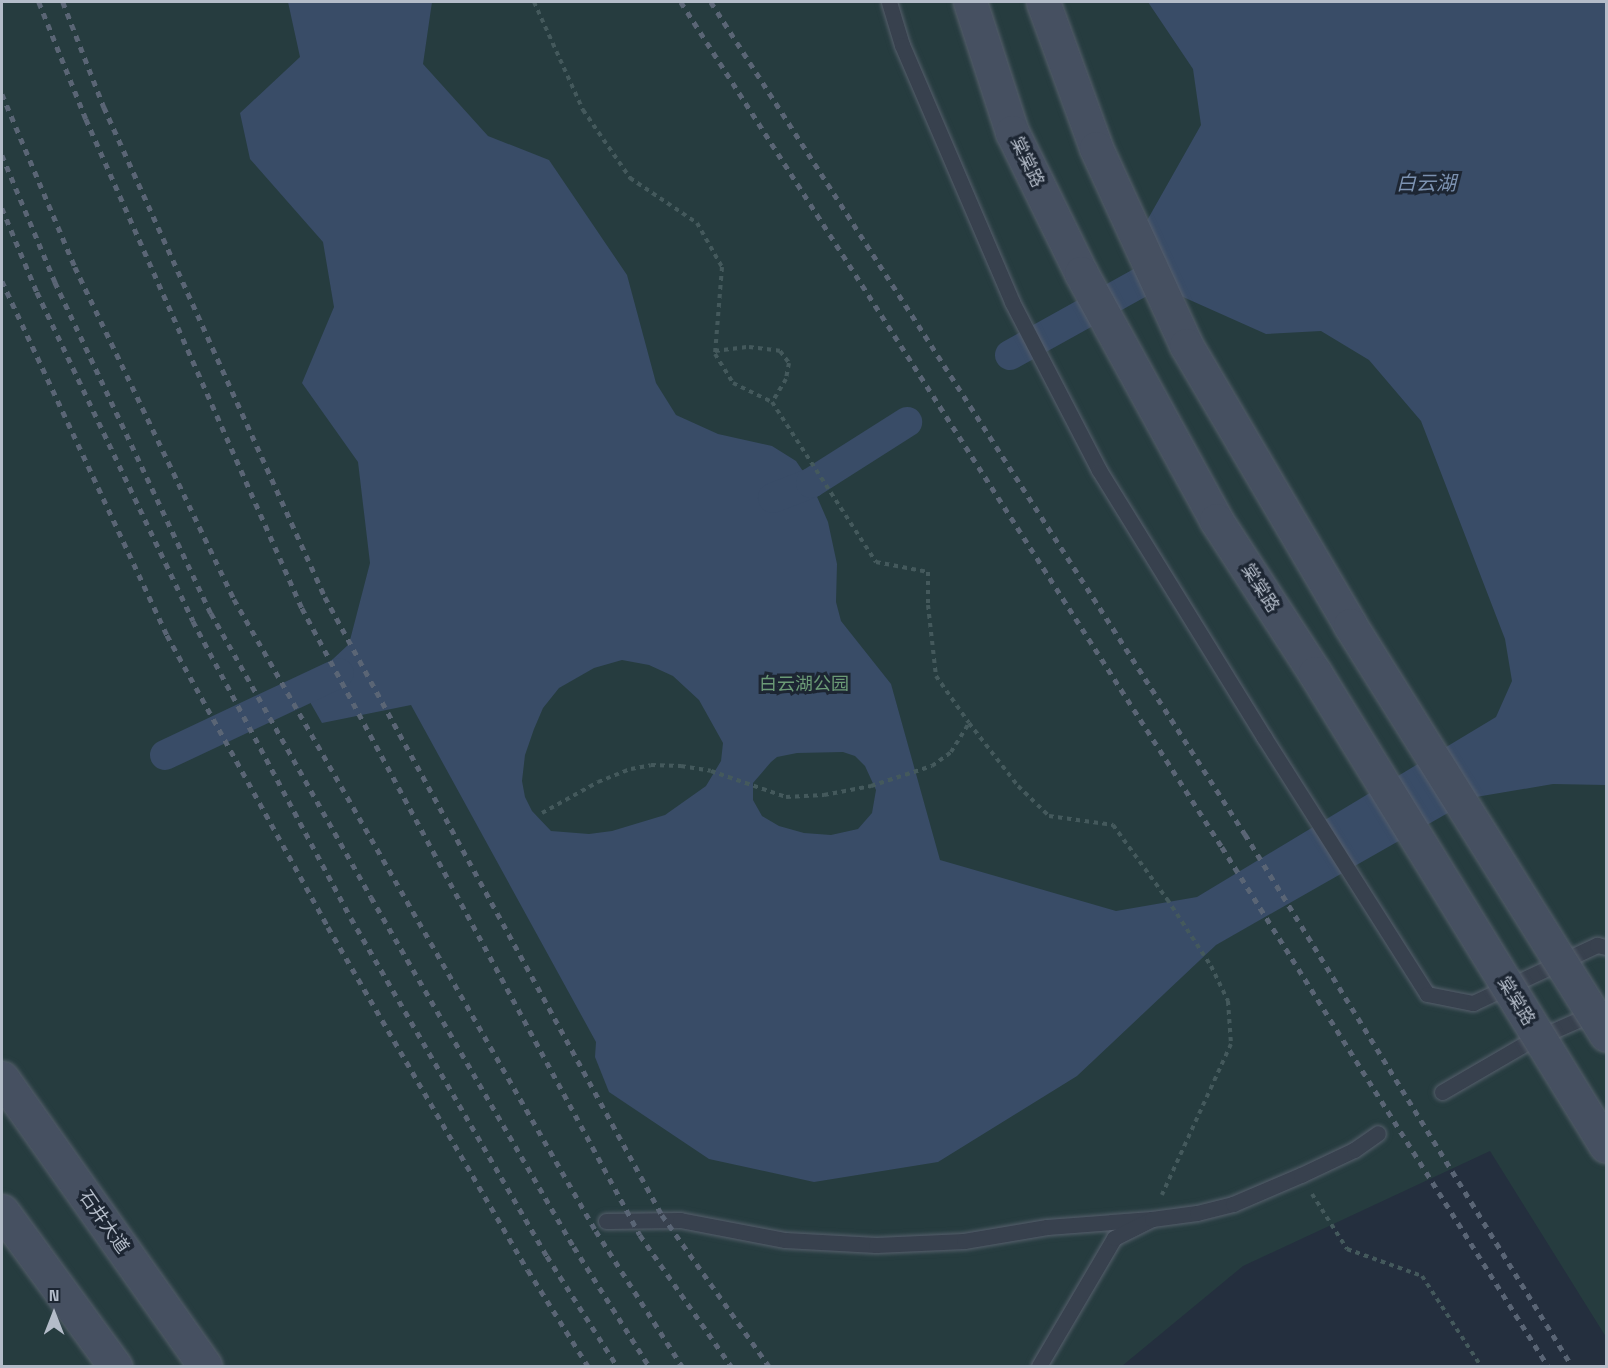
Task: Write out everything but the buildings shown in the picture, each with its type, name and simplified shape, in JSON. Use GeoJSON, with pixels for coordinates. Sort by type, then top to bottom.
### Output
{"type":"FeatureCollection","features":[{"type":"Feature","properties":{"kind":"street","name":"棠棠路"},"geometry":{"type":"LineString","coordinates":[[970,2],[1012,132],[1081,273],[1216,520],[1315,673],[1606,1146]]}},
{"type":"Feature","properties":{"kind":"street"},"geometry":{"type":"LineString","coordinates":[[1043,2],[1096,148],[1186,345],[1350,625],[1606,1035]]}},
{"type":"Feature","properties":{"kind":"street","name":"石井大道"},"geometry":{"type":"LineString","coordinates":[[2,1078],[205,1366]]}},
{"type":"Feature","properties":{"kind":"street"},"geometry":{"type":"LineString","coordinates":[[2,1211],[115,1366]]}},
{"type":"Feature","properties":{"kind":"lane"},"geometry":{"type":"LineString","coordinates":[[889,2],[902,45],[1012,302],[1099,470],[1366,900],[1427,994],[1473,1003],[1597,945],[1606,947]]}},
{"type":"Feature","properties":{"kind":"lane"},"geometry":{"type":"LineString","coordinates":[[1442,1092],[1528,1042],[1606,1009]]}},
{"type":"Feature","properties":{"kind":"lane"},"geometry":{"type":"LineString","coordinates":[[606,1221],[680,1220],[785,1240],[876,1245],[964,1241],[1047,1227],[1197,1213],[1233,1203],[1301,1175],[1354,1150],[1378,1133]]}},
{"type":"Feature","properties":{"kind":"lane"},"geometry":{"type":"LineString","coordinates":[[1039,1366],[1114,1238],[1152,1219]]}},
{"type":"Feature","properties":{"kind":"path"},"geometry":{"type":"LineString","coordinates":[[534,2],[583,110],[630,178],[697,223],[722,267],[715,351],[733,383],[772,402],[876,562],[928,572],[928,605],[936,676],[969,723],[1018,786],[1049,816],[1113,825],[1167,899],[1211,966],[1228,1001],[1231,1044],[1152,1219]]}},
{"type":"Feature","properties":{"kind":"path"},"geometry":{"type":"LineString","coordinates":[[715,351],[749,348],[780,351],[789,363],[786,380],[772,402]]}},
{"type":"Feature","properties":{"kind":"path"},"geometry":{"type":"LineString","coordinates":[[542,813],[598,782],[631,769],[651,765],[681,766],[711,771],[786,797],[824,795],[871,786],[932,766],[951,752],[969,723]]}},
{"type":"Feature","properties":{"kind":"path"},"geometry":{"type":"LineString","coordinates":[[1301,1175],[1347,1249],[1422,1276],[1481,1366]]}},
{"type":"Feature","properties":{"kind":"green space","name":"白云湖公园"},"geometry":{"type":"Polygon","coordinates":[[[2,2],[1606,2],[1606,1337],[1490,1151],[1243,1266],[1122,1366],[2,1366],[2,2]]]}},
{"type":"Feature","properties":{"kind":"water","name":"白云湖"},"geometry":{"type":"Polygon","coordinates":[[[288,2],[432,2],[423,64],[488,136],[549,160],[627,275],[656,383],[676,415],[718,434],[772,446],[796,461],[811,483],[828,522],[837,564],[836,602],[841,621],[891,684],[940,860],[1116,911],[1197,897],[1496,717],[1512,681],[1505,639],[1421,421],[1369,360],[1321,331],[1266,334],[1145,280],[1136,240],[1201,125],[1193,69],[1148,2],[1606,2],[1606,785],[1553,784],[1476,797],[1216,945],[1077,1076],[938,1162],[814,1182],[709,1159],[609,1092],[595,1057],[596,1042],[411,705],[322,723],[302,688],[349,644],[370,563],[358,462],[302,383],[334,307],[323,242],[250,159],[240,113],[300,57],[288,2]],[[622,660],[594,668],[559,688],[543,708],[534,729],[525,755],[522,781],[525,797],[532,811],[551,831],[589,834],[612,831],[665,815],[706,786],[721,761],[723,743],[699,700],[673,676],[649,665],[622,660]],[[843,752],[797,753],[777,757],[753,783],[753,800],[762,816],[779,826],[804,833],[831,835],[858,829],[872,813],[876,790],[865,766],[855,756],[843,752]]]}},
{"type":"Feature","properties":{"kind":"waterway"},"geometry":{"type":"LineString","coordinates":[[1010,355],[1145,280]]}},
{"type":"Feature","properties":{"kind":"waterway"},"geometry":{"type":"LineString","coordinates":[[773,498],[811,483],[907,422]]}},
{"type":"Feature","properties":{"kind":"waterway"},"geometry":{"type":"LineString","coordinates":[[165,755],[339,673]]}},
{"type":"Feature","properties":{"kind":"railway"},"geometry":{"type":"LineString","coordinates":[[39,2],[86,119],[302,608],[640,1235],[731,1366]]}},
{"type":"Feature","properties":{"kind":"railway"},"geometry":{"type":"LineString","coordinates":[[63,2],[104,107],[325,597],[662,1215],[769,1366]]}},
{"type":"Feature","properties":{"kind":"railway"},"geometry":{"type":"LineString","coordinates":[[681,2],[1222,847],[1548,1366]]}},
{"type":"Feature","properties":{"kind":"railway"},"geometry":{"type":"LineString","coordinates":[[711,2],[1245,834],[1572,1366]]}},
{"type":"Feature","properties":{"kind":"railway"},"geometry":{"type":"LineString","coordinates":[[2,94],[75,267],[234,599],[596,1231],[682,1366]]}},
{"type":"Feature","properties":{"kind":"railway"},"geometry":{"type":"LineString","coordinates":[[2,155],[55,282],[211,613],[371,897],[574,1247],[649,1366]]}},
{"type":"Feature","properties":{"kind":"railway"},"geometry":{"type":"LineString","coordinates":[[2,208],[37,292],[193,621],[351,918],[547,1256],[617,1366]]}},
{"type":"Feature","properties":{"kind":"railway"},"geometry":{"type":"LineString","coordinates":[[2,281],[167,635],[328,927],[528,1270],[588,1366]]}}]}
